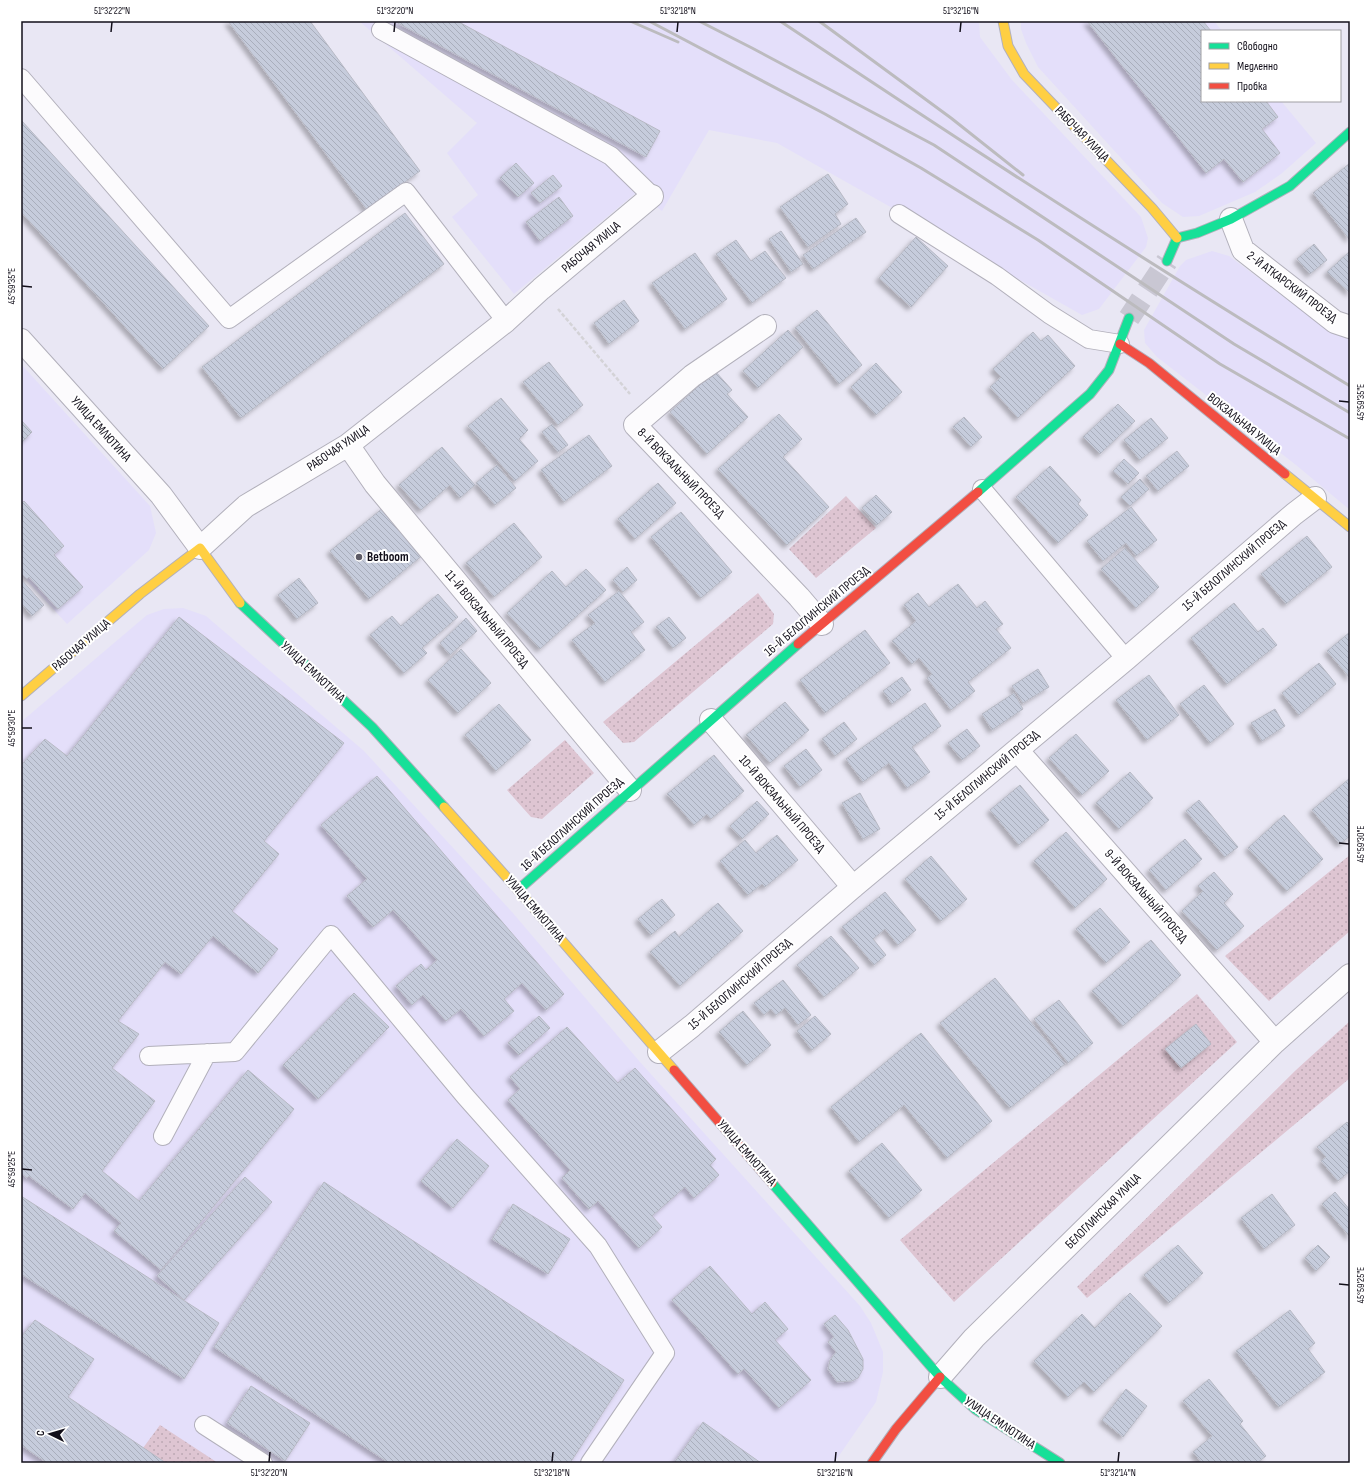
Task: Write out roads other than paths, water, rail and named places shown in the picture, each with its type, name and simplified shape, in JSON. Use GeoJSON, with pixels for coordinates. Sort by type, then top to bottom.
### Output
{"type":"FeatureCollection","features":[{"type":"Feature","properties":{"kind":"street","name":"РАБОЧАЯ УЛИЦА"},"geometry":{"type":"LineString","coordinates":[[1003,21],[1008,46],[1024,74],[1152,208],[1177,238]]}},
{"type":"Feature","properties":{"kind":"street"},"geometry":{"type":"LineString","coordinates":[[1166,261],[1177,238],[1198,233],[1231,219],[1290,186],[1350,132]]}},
{"type":"Feature","properties":{"kind":"street","name":"РАБОЧАЯ УЛИЦА"},"geometry":{"type":"LineString","coordinates":[[21,696],[140,594],[200,548],[246,506],[348,445],[506,321],[541,288],[652,196]]}},
{"type":"Feature","properties":{"kind":"street","name":"2-Й АТКАРСКИЙ ПРОЕЗД"},"geometry":{"type":"LineString","coordinates":[[1231,219],[1243,250],[1335,322],[1350,327]]}},
{"type":"Feature","properties":{"kind":"street","name":"16-Й БЕЛОГЛИНСКИЙ ПРОЕЗД"},"geometry":{"type":"LineString","coordinates":[[518,890],[630,790],[822,624],[982,490],[1090,394],[1109,370],[1129,318]]}},
{"type":"Feature","properties":{"kind":"street","name":"8-Й ВОКЗАЛЬНЫЙ ПРОЕЗД"},"geometry":{"type":"LineString","coordinates":[[765,326],[692,376],[635,425],[799,597],[822,624]]}},
{"type":"Feature","properties":{"kind":"street","name":"УЛИЦА ЕМЛЮТИНА"},"geometry":{"type":"LineString","coordinates":[[21,340],[161,495],[243,607],[372,727],[518,890],[940,1377],[975,1409],[1060,1463]]}},
{"type":"Feature","properties":{"kind":"street","name":"ВОКЗАЛЬНАЯ УЛИЦА"},"geometry":{"type":"LineString","coordinates":[[1120,344],[1149,363],[1350,527]]}},
{"type":"Feature","properties":{"kind":"street","name":"11-Й ВОКЗАЛЬНЫЙ ПРОЕЗД"},"geometry":{"type":"LineString","coordinates":[[348,445],[375,484],[630,790]]}},
{"type":"Feature","properties":{"kind":"street","name":"15-Й БЕЛОГЛИНСКИЙ ПРОЕЗД"},"geometry":{"type":"LineString","coordinates":[[659,1052],[692,1026],[853,887],[1126,659],[1294,514],[1315,498]]}},
{"type":"Feature","properties":{"kind":"street","name":"10-Й ВОКЗАЛЬНЫЙ ПРОЕЗД"},"geometry":{"type":"LineString","coordinates":[[711,720],[853,887]]}},
{"type":"Feature","properties":{"kind":"street","name":"9-Й ВОКЗАЛЬНЫЙ ПРОЕЗД"},"geometry":{"type":"LineString","coordinates":[[1017,750],[1274,1042]]}},
{"type":"Feature","properties":{"kind":"street","name":"БЕЛОГЛИНСКАЯ УЛИЦА"},"geometry":{"type":"LineString","coordinates":[[872,1463],[896,1429],[974,1338],[1274,1042],[1350,975]]}},
{"type":"Feature","properties":{"kind":"lane"},"geometry":{"type":"LineString","coordinates":[[380,30],[610,156],[652,196]]}},
{"type":"Feature","properties":{"kind":"lane"},"geometry":{"type":"LineString","coordinates":[[21,78],[229,319],[406,192],[506,321]]}},
{"type":"Feature","properties":{"kind":"lane"},"geometry":{"type":"LineString","coordinates":[[899,214],[997,276],[1049,314],[1089,339],[1120,344]]}},
{"type":"Feature","properties":{"kind":"lane"},"geometry":{"type":"LineString","coordinates":[[982,490],[1126,659]]}},
{"type":"Feature","properties":{"kind":"lane"},"geometry":{"type":"LineString","coordinates":[[149,1056],[236,1052],[331,935],[465,1096],[598,1246],[665,1353],[590,1463]]}},
{"type":"Feature","properties":{"kind":"lane"},"geometry":{"type":"LineString","coordinates":[[163,1136],[207,1054]]}},
{"type":"Feature","properties":{"kind":"lane"},"geometry":{"type":"LineString","coordinates":[[204,1425],[263,1463]]}},
{"type":"Feature","properties":{"kind":"tunnel"},"geometry":{"type":"LineString","coordinates":[[1129,318],[1167,261]]}},
{"type":"Feature","properties":{"kind":"railway"},"geometry":{"type":"LineString","coordinates":[[630,21],[678,42]]}},
{"type":"Feature","properties":{"kind":"railway"},"geometry":{"type":"LineString","coordinates":[[649,21],[825,114],[921,168],[1038,240],[1220,364],[1350,439]]}},
{"type":"Feature","properties":{"kind":"railway"},"geometry":{"type":"LineString","coordinates":[[699,21],[934,145],[1234,344],[1350,413]]}},
{"type":"Feature","properties":{"kind":"railway"},"geometry":{"type":"LineString","coordinates":[[780,21],[1063,206],[1350,386]]}},
{"type":"Feature","properties":{"kind":"railway"},"geometry":{"type":"LineString","coordinates":[[819,21],[951,118],[1023,175]]}},
{"type":"Feature","properties":{"kind":"place","name":"Betboom"},"geometry":{"type":"Point","coordinates":[359,557]}}]}
